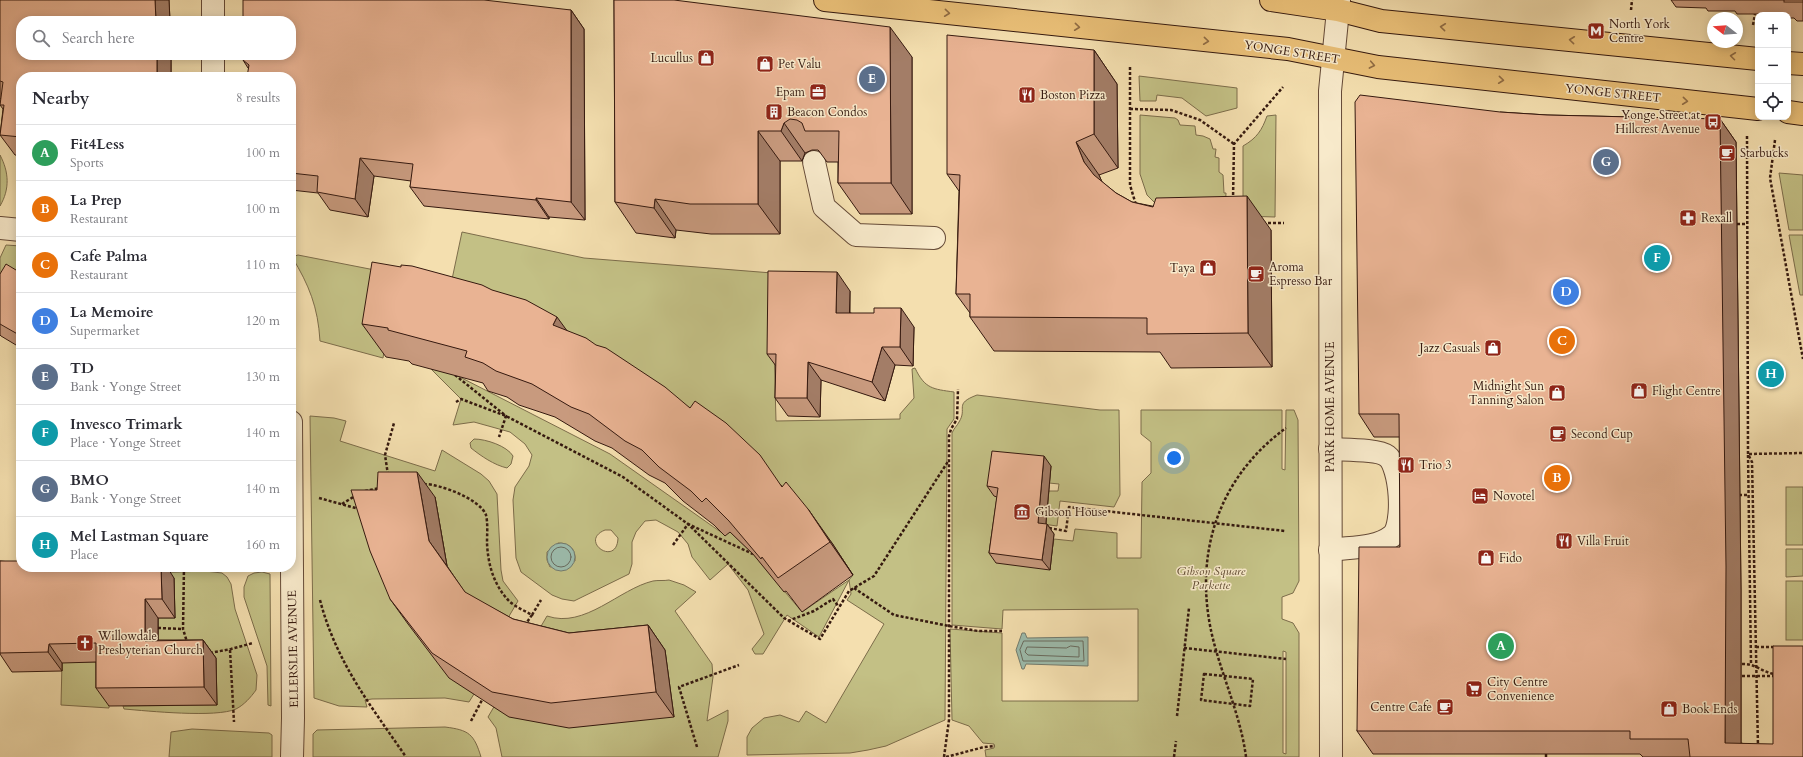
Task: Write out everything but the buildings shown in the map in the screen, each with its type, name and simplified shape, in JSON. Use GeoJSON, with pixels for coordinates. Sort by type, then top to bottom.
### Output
{"type":"FeatureCollection","features":[{"type":"Feature","properties":{"kind":"main road","name":"YONGE STREET"},"geometry":{"type":"LineString","coordinates":[[825,0],[1288,49],[1378,67],[1755,109]]}},
{"type":"Feature","properties":{"kind":"main road"},"geometry":{"type":"LineString","coordinates":[[1271,0],[1338,5],[1381,21],[1755,59]]}},
{"type":"Feature","properties":{"kind":"main road"},"geometry":{"type":"LineString","coordinates":[[1791,63],[1803,64]]}},
{"type":"Feature","properties":{"kind":"main road"},"geometry":{"type":"LineString","coordinates":[[1791,112],[1803,114]]}},
{"type":"Feature","properties":{"kind":"street"},"geometry":{"type":"LineString","coordinates":[[213,0],[213,16]]}},
{"type":"Feature","properties":{"kind":"street","name":"PARK HOME AVENUE"},"geometry":{"type":"LineString","coordinates":[[1331,757],[1330,91],[1338,5]]}},
{"type":"Feature","properties":{"kind":"street"},"geometry":{"type":"LineString","coordinates":[[213,60],[213,72]]}},
{"type":"Feature","properties":{"kind":"street"},"geometry":{"type":"LineString","coordinates":[[814,162],[824,207],[856,235],[934,238]]}},
{"type":"Feature","properties":{"kind":"street"},"geometry":{"type":"LineString","coordinates":[[0,228],[16,230]]}},
{"type":"Feature","properties":{"kind":"street"},"geometry":{"type":"LineString","coordinates":[[1330,449],[1387,455],[1394,463],[1399,479],[1399,522],[1393,535],[1379,544],[1330,550]]}},
{"type":"Feature","properties":{"kind":"street","name":"ELLERSLIE AVENUE"},"geometry":{"type":"LineString","coordinates":[[292,757],[294,718],[293,572]]}},
{"type":"Feature","properties":{"kind":"path"},"geometry":{"type":"LineString","coordinates":[[1632,0],[1632,10]]}},
{"type":"Feature","properties":{"kind":"path"},"geometry":{"type":"LineString","coordinates":[[1753,25],[1754,14]]}},
{"type":"Feature","properties":{"kind":"path"},"geometry":{"type":"LineString","coordinates":[[1130,67],[1130,185],[1135,205],[1140,209]]}},
{"type":"Feature","properties":{"kind":"path"},"geometry":{"type":"LineString","coordinates":[[1233,206],[1234,144],[1283,87]]}},
{"type":"Feature","properties":{"kind":"path"},"geometry":{"type":"LineString","coordinates":[[1130,109],[1171,110],[1200,120],[1234,144]]}},
{"type":"Feature","properties":{"kind":"path"},"geometry":{"type":"LineString","coordinates":[[1747,136],[1746,224],[1750,663]]}},
{"type":"Feature","properties":{"kind":"path"},"geometry":{"type":"LineString","coordinates":[[1775,140],[1770,178],[1803,359]]}},
{"type":"Feature","properties":{"kind":"path"},"geometry":{"type":"LineString","coordinates":[[1262,222],[1284,223]]}},
{"type":"Feature","properties":{"kind":"path"},"geometry":{"type":"LineString","coordinates":[[1737,224],[1746,224]]}},
{"type":"Feature","properties":{"kind":"path"},"geometry":{"type":"LineString","coordinates":[[454,374],[506,416]]}},
{"type":"Feature","properties":{"kind":"path"},"geometry":{"type":"LineString","coordinates":[[958,389],[958,416],[950,432],[949,460],[949,720],[945,757],[984,747],[995,746]]}},
{"type":"Feature","properties":{"kind":"path"},"geometry":{"type":"LineString","coordinates":[[456,402],[461,399],[506,416],[623,477],[688,524],[788,621],[820,639],[849,591],[874,576],[949,460]]}},
{"type":"Feature","properties":{"kind":"path"},"geometry":{"type":"LineString","coordinates":[[499,437],[506,416]]}},
{"type":"Feature","properties":{"kind":"path"},"geometry":{"type":"LineString","coordinates":[[388,479],[385,455],[394,423]]}},
{"type":"Feature","properties":{"kind":"path"},"geometry":{"type":"LineString","coordinates":[[1246,757],[1216,651],[1208,610],[1206,573],[1208,553],[1215,522],[1224,500],[1242,471],[1255,456],[1286,428]]}},
{"type":"Feature","properties":{"kind":"path"},"geometry":{"type":"LineString","coordinates":[[1748,454],[1803,453]]}},
{"type":"Feature","properties":{"kind":"path"},"geometry":{"type":"LineString","coordinates":[[1748,454],[1752,462],[1758,753]]}},
{"type":"Feature","properties":{"kind":"path"},"geometry":{"type":"LineString","coordinates":[[417,484],[435,484],[460,495],[475,503],[486,515],[488,552],[491,572],[511,602],[532,615]]}},
{"type":"Feature","properties":{"kind":"path"},"geometry":{"type":"LineString","coordinates":[[363,492],[382,488]]}},
{"type":"Feature","properties":{"kind":"path"},"geometry":{"type":"LineString","coordinates":[[1737,490],[1737,495],[1748,495]]}},
{"type":"Feature","properties":{"kind":"path"},"geometry":{"type":"LineString","coordinates":[[342,504],[358,495]]}},
{"type":"Feature","properties":{"kind":"path"},"geometry":{"type":"LineString","coordinates":[[319,498],[364,510]]}},
{"type":"Feature","properties":{"kind":"path"},"geometry":{"type":"LineString","coordinates":[[1045,528],[1066,531],[1069,506],[1285,530]]}},
{"type":"Feature","properties":{"kind":"path"},"geometry":{"type":"LineString","coordinates":[[673,545],[688,524]]}},
{"type":"Feature","properties":{"kind":"path"},"geometry":{"type":"LineString","coordinates":[[688,524],[753,554]]}},
{"type":"Feature","properties":{"kind":"path"},"geometry":{"type":"LineString","coordinates":[[184,572],[183,629],[187,641],[191,647]]}},
{"type":"Feature","properties":{"kind":"path"},"geometry":{"type":"LineString","coordinates":[[854,588],[894,615],[949,626],[978,630],[1002,631]]}},
{"type":"Feature","properties":{"kind":"path"},"geometry":{"type":"LineString","coordinates":[[788,621],[814,611],[833,599],[839,607]]}},
{"type":"Feature","properties":{"kind":"path"},"geometry":{"type":"LineString","coordinates":[[320,600],[326,625],[345,666],[405,756]]}},
{"type":"Feature","properties":{"kind":"path"},"geometry":{"type":"LineString","coordinates":[[522,632],[541,600]]}},
{"type":"Feature","properties":{"kind":"path"},"geometry":{"type":"LineString","coordinates":[[1176,716],[1189,608]]}},
{"type":"Feature","properties":{"kind":"path"},"geometry":{"type":"LineString","coordinates":[[158,628],[183,629]]}},
{"type":"Feature","properties":{"kind":"path"},"geometry":{"type":"LineString","coordinates":[[204,654],[230,650],[253,643]]}},
{"type":"Feature","properties":{"kind":"path"},"geometry":{"type":"LineString","coordinates":[[1756,647],[1778,647]]}},
{"type":"Feature","properties":{"kind":"path"},"geometry":{"type":"LineString","coordinates":[[1184,648],[1286,659]]}},
{"type":"Feature","properties":{"kind":"path"},"geometry":{"type":"LineString","coordinates":[[230,650],[234,722]]}},
{"type":"Feature","properties":{"kind":"path"},"geometry":{"type":"LineString","coordinates":[[1742,664],[1750,663],[1770,673],[1776,674]]}},
{"type":"Feature","properties":{"kind":"path"},"geometry":{"type":"LineString","coordinates":[[697,747],[679,688],[739,665]]}},
{"type":"Feature","properties":{"kind":"path"},"geometry":{"type":"LineString","coordinates":[[1204,674],[1224,676],[1253,679],[1250,706],[1201,700],[1204,674]]}},
{"type":"Feature","properties":{"kind":"path"},"geometry":{"type":"LineString","coordinates":[[1742,676],[1782,676]]}},
{"type":"Feature","properties":{"kind":"path"},"geometry":{"type":"LineString","coordinates":[[471,721],[482,700]]}},
{"type":"Feature","properties":{"kind":"path"},"geometry":{"type":"LineString","coordinates":[[1174,757],[1176,741]]}},
{"type":"Feature","properties":{"kind":"green space"},"geometry":{"type":"Polygon","coordinates":[[[1139,76],[1237,88],[1237,108],[1206,116],[1182,98],[1157,95],[1156,101],[1140,101],[1139,76]]]}},
{"type":"Feature","properties":{"kind":"green space"},"geometry":{"type":"Polygon","coordinates":[[[1140,115],[1175,118],[1178,120],[1180,125],[1195,126],[1196,135],[1210,139],[1213,149],[1216,149],[1215,157],[1219,158],[1219,172],[1223,175],[1224,193],[1226,193],[1225,216],[1160,208],[1147,195],[1140,174],[1140,115]]]}},
{"type":"Feature","properties":{"kind":"green space"},"geometry":{"type":"Polygon","coordinates":[[[1276,115],[1275,217],[1243,216],[1243,146],[1252,140],[1258,133],[1267,116],[1276,115]]]}},
{"type":"Feature","properties":{"kind":"green space"},"geometry":{"type":"Polygon","coordinates":[[[0,155],[7,174],[7,187],[0,206],[0,155]]]}},
{"type":"Feature","properties":{"kind":"green space"},"geometry":{"type":"Polygon","coordinates":[[[1779,173],[1803,175],[1803,230],[1789,230],[1779,173]]]}},
{"type":"Feature","properties":{"kind":"green space"},"geometry":{"type":"Polygon","coordinates":[[[462,232],[584,258],[772,273],[776,421],[900,419],[900,414],[914,398],[912,369],[915,368],[922,380],[930,387],[954,392],[954,419],[947,429],[945,720],[886,746],[868,750],[850,753],[747,755],[747,737],[752,728],[764,718],[780,715],[799,722],[806,711],[826,723],[884,624],[847,600],[851,594],[849,580],[853,575],[447,303],[462,232]]]}},
{"type":"Feature","properties":{"kind":"green space"},"geometry":{"type":"Polygon","coordinates":[[[1789,235],[1803,235],[1803,295],[1800,295],[1789,235]]]}},
{"type":"Feature","properties":{"kind":"green space"},"geometry":{"type":"Polygon","coordinates":[[[6,245],[16,246],[16,290],[0,309],[0,258],[6,245]]]}},
{"type":"Feature","properties":{"kind":"green space"},"geometry":{"type":"Polygon","coordinates":[[[296,256],[385,272],[394,290],[383,358],[320,341],[315,307],[308,287],[296,264],[296,256]]]}},
{"type":"Feature","properties":{"kind":"green space"},"geometry":{"type":"Polygon","coordinates":[[[430,368],[454,374],[610,454],[725,535],[730,532],[753,554],[802,612],[849,580],[819,637],[787,615],[763,654],[755,654],[752,649],[764,634],[748,590],[728,564],[710,580],[692,557],[688,544],[678,532],[656,520],[645,521],[636,532],[632,542],[632,564],[629,574],[574,601],[562,599],[552,595],[521,572],[516,558],[513,500],[515,487],[529,466],[532,455],[525,444],[510,432],[474,422],[453,425],[461,399],[430,368]],[[605,530],[598,535],[596,540],[597,545],[606,552],[612,551],[616,547],[618,538],[611,530],[605,530]],[[558,543],[547,552],[547,560],[550,567],[575,561],[573,550],[566,544],[558,543]]]}},
{"type":"Feature","properties":{"kind":"green space","name":"Gibson Square Parkette"},"geometry":{"type":"Polygon","coordinates":[[[977,395],[1100,410],[1119,410],[1120,495],[1114,507],[1060,501],[1057,526],[1036,523],[1048,491],[1058,491],[1059,484],[1049,483],[1008,498],[1049,570],[1054,539],[1073,541],[1075,529],[1117,533],[1117,558],[1141,558],[1142,482],[1151,473],[1151,442],[1141,434],[1141,410],[1282,410],[1282,469],[1285,470],[1286,410],[1294,410],[1298,420],[1299,581],[1293,593],[1282,597],[1282,619],[1293,623],[1299,633],[1299,757],[986,757],[985,750],[994,748],[994,744],[983,743],[969,726],[952,720],[950,629],[1002,633],[1002,701],[1138,701],[1138,609],[1003,610],[1002,629],[952,625],[952,433],[961,417],[963,404],[970,398],[977,395]],[[1283,651],[1283,753],[1286,754],[1286,652],[1283,651]]]}},
{"type":"Feature","properties":{"kind":"green space"},"geometry":{"type":"Polygon","coordinates":[[[310,416],[334,418],[346,421],[340,441],[435,471],[442,450],[481,474],[489,481],[497,494],[501,570],[503,581],[518,601],[502,628],[482,617],[447,566],[435,497],[396,497],[474,694],[469,702],[445,698],[372,699],[365,700],[367,707],[339,706],[314,698],[310,416]]]}},
{"type":"Feature","properties":{"kind":"green space"},"geometry":{"type":"Polygon","coordinates":[[[474,439],[484,440],[506,449],[513,456],[511,464],[507,468],[497,465],[483,457],[471,448],[470,443],[474,439]]]}},
{"type":"Feature","properties":{"kind":"green space"},"geometry":{"type":"Polygon","coordinates":[[[1786,487],[1803,487],[1803,545],[1786,545],[1786,487]]]}},
{"type":"Feature","properties":{"kind":"green space"},"geometry":{"type":"Polygon","coordinates":[[[1786,549],[1803,549],[1803,576],[1786,577],[1786,549]]]}},
{"type":"Feature","properties":{"kind":"green space"},"geometry":{"type":"Polygon","coordinates":[[[214,572],[222,573],[227,577],[231,584],[235,609],[257,675],[256,690],[250,698],[236,709],[226,712],[182,713],[124,709],[123,706],[217,705],[158,659],[158,618],[175,618],[124,574],[214,572]]]}},
{"type":"Feature","properties":{"kind":"green space"},"geometry":{"type":"Polygon","coordinates":[[[262,572],[270,574],[271,706],[268,705],[267,666],[244,597],[244,587],[248,576],[254,573],[262,572]]]}},
{"type":"Feature","properties":{"kind":"green space"},"geometry":{"type":"Polygon","coordinates":[[[669,580],[684,585],[696,592],[675,611],[712,664],[713,677],[707,721],[728,710],[728,721],[718,757],[502,757],[496,728],[488,717],[547,616],[561,619],[575,617],[588,613],[640,585],[653,581],[669,580]]]}},
{"type":"Feature","properties":{"kind":"green space"},"geometry":{"type":"Polygon","coordinates":[[[1786,581],[1803,581],[1803,640],[1786,640],[1786,581]]]}},
{"type":"Feature","properties":{"kind":"green space"},"geometry":{"type":"Polygon","coordinates":[[[62,662],[109,662],[109,708],[61,705],[62,662]]]}},
{"type":"Feature","properties":{"kind":"green space"},"geometry":{"type":"Polygon","coordinates":[[[445,727],[460,730],[469,734],[476,743],[481,757],[313,757],[313,734],[317,730],[445,727]]]}},
{"type":"Feature","properties":{"kind":"green space"},"geometry":{"type":"Polygon","coordinates":[[[192,729],[269,733],[272,735],[272,757],[169,757],[171,732],[192,729]]]}},
{"type":"Feature","properties":{"kind":"water"},"geometry":{"type":"Polygon","coordinates":[[[561,543],[571,547],[575,557],[571,567],[561,571],[551,567],[547,557],[551,547],[561,543]]]}},
{"type":"Feature","properties":{"kind":"water"},"geometry":{"type":"Polygon","coordinates":[[[1022,633],[1025,633],[1027,638],[1088,637],[1088,666],[1026,664],[1024,669],[1022,669],[1016,650],[1022,633]]]}},
{"type":"Feature","properties":{"kind":"place","name":"North York Centre"},"geometry":{"type":"Point","coordinates":[1596,31]}},
{"type":"Feature","properties":{"kind":"place","name":"Lucullus"},"geometry":{"type":"Point","coordinates":[706,58]}},
{"type":"Feature","properties":{"kind":"place","name":"Pet Valu"},"geometry":{"type":"Point","coordinates":[765,64]}},
{"type":"Feature","properties":{"kind":"place","name":"TD"},"geometry":{"type":"Point","coordinates":[872,79]}},
{"type":"Feature","properties":{"kind":"place","name":"Epam"},"geometry":{"type":"Point","coordinates":[818,92]}},
{"type":"Feature","properties":{"kind":"place","name":"Boston Pizza"},"geometry":{"type":"Point","coordinates":[1027,95]}},
{"type":"Feature","properties":{"kind":"place","name":"Beacon Condos"},"geometry":{"type":"Point","coordinates":[774,112]}},
{"type":"Feature","properties":{"kind":"place","name":"Yonge Street at Hillcrest Avenue"},"geometry":{"type":"Point","coordinates":[1713,122]}},
{"type":"Feature","properties":{"kind":"place","name":"Starbucks"},"geometry":{"type":"Point","coordinates":[1727,153]}},
{"type":"Feature","properties":{"kind":"place","name":"BMO"},"geometry":{"type":"Point","coordinates":[1606,162]}},
{"type":"Feature","properties":{"kind":"place","name":"Rexall"},"geometry":{"type":"Point","coordinates":[1688,218]}},
{"type":"Feature","properties":{"kind":"place","name":"Invesco Trimark"},"geometry":{"type":"Point","coordinates":[1657,258]}},
{"type":"Feature","properties":{"kind":"place","name":"Taya"},"geometry":{"type":"Point","coordinates":[1208,268]}},
{"type":"Feature","properties":{"kind":"place","name":"Aroma Espresso Bar"},"geometry":{"type":"Point","coordinates":[1256,274]}},
{"type":"Feature","properties":{"kind":"place","name":"La Memoire"},"geometry":{"type":"Point","coordinates":[1566,292]}},
{"type":"Feature","properties":{"kind":"place","name":"Cafe Palma"},"geometry":{"type":"Point","coordinates":[1562,341]}},
{"type":"Feature","properties":{"kind":"place","name":"Jazz Casuals"},"geometry":{"type":"Point","coordinates":[1493,348]}},
{"type":"Feature","properties":{"kind":"place","name":"Mel Lastman Square"},"geometry":{"type":"Point","coordinates":[1771,374]}},
{"type":"Feature","properties":{"kind":"place","name":"Flight Centre"},"geometry":{"type":"Point","coordinates":[1639,391]}},
{"type":"Feature","properties":{"kind":"place","name":"Midnight Sun Tanning Salon"},"geometry":{"type":"Point","coordinates":[1557,393]}},
{"type":"Feature","properties":{"kind":"place","name":"Second Cup"},"geometry":{"type":"Point","coordinates":[1558,434]}},
{"type":"Feature","properties":{"kind":"place","name":"Trio 3"},"geometry":{"type":"Point","coordinates":[1406,465]}},
{"type":"Feature","properties":{"kind":"place","name":"La Prep"},"geometry":{"type":"Point","coordinates":[1557,478]}},
{"type":"Feature","properties":{"kind":"place","name":"Novotel"},"geometry":{"type":"Point","coordinates":[1480,496]}},
{"type":"Feature","properties":{"kind":"place","name":"Gibson House"},"geometry":{"type":"Point","coordinates":[1022,512]}},
{"type":"Feature","properties":{"kind":"place","name":"Villa Fruit"},"geometry":{"type":"Point","coordinates":[1564,541]}},
{"type":"Feature","properties":{"kind":"place","name":"Fido"},"geometry":{"type":"Point","coordinates":[1486,558]}},
{"type":"Feature","properties":{"kind":"place","name":"Willowdale Presbyterian Church"},"geometry":{"type":"Point","coordinates":[85,643]}},
{"type":"Feature","properties":{"kind":"place","name":"Fit4Less"},"geometry":{"type":"Point","coordinates":[1501,646]}},
{"type":"Feature","properties":{"kind":"place","name":"City Centre Convenience"},"geometry":{"type":"Point","coordinates":[1474,689]}},
{"type":"Feature","properties":{"kind":"place","name":"Centre Cafe"},"geometry":{"type":"Point","coordinates":[1445,707]}},
{"type":"Feature","properties":{"kind":"place","name":"Book Ends"},"geometry":{"type":"Point","coordinates":[1669,709]}}]}
